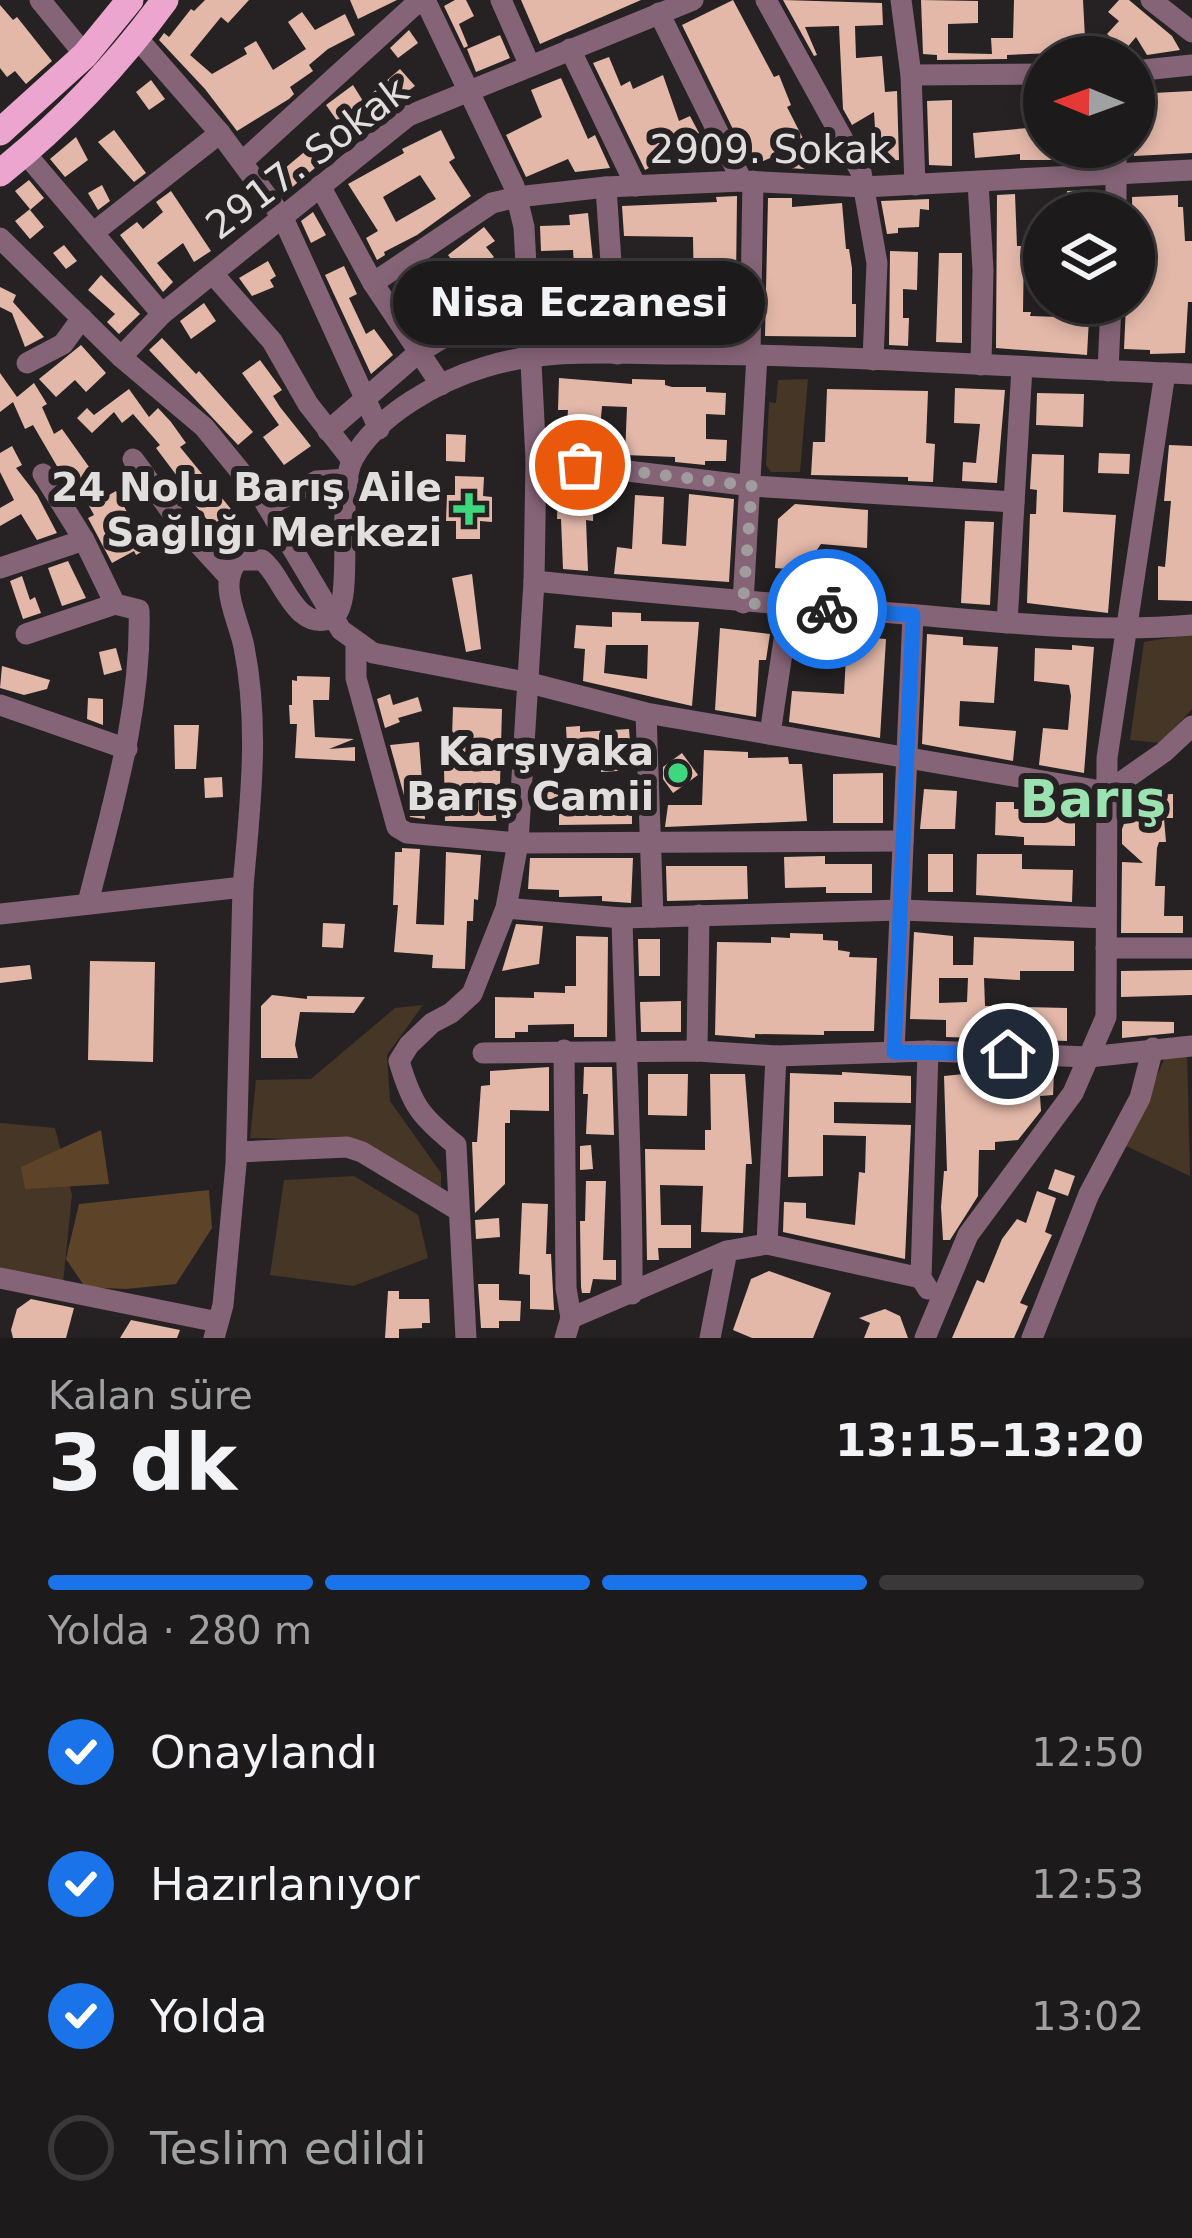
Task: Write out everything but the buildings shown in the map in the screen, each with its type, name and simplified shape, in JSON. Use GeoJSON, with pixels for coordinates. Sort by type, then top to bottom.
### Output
{"type":"FeatureCollection","features":[{"type":"Feature","properties":{"kind":"main road"},"geometry":{"type":"LineString","coordinates":[[0,132],[85,56],[130,0]]}},
{"type":"Feature","properties":{"kind":"main road"},"geometry":{"type":"LineString","coordinates":[[0,172],[26,153],[137,38],[165,0]]}},
{"type":"Feature","properties":{"kind":"street"},"geometry":{"type":"LineString","coordinates":[[40,0],[85,56]]}},
{"type":"Feature","properties":{"kind":"street"},"geometry":{"type":"LineString","coordinates":[[243,161],[423,0],[470,90],[517,197],[524,227],[536,460],[534,581],[518,843],[506,908],[472,994],[432,1023],[399,1061],[422,1118],[456,1145],[466,1338]]}},
{"type":"Feature","properties":{"kind":"street"},"geometry":{"type":"LineString","coordinates":[[501,0],[530,66]]}},
{"type":"Feature","properties":{"kind":"street","name":"2917. Sokak"},"geometry":{"type":"LineString","coordinates":[[121,357],[162,314],[408,116],[694,0]]}},
{"type":"Feature","properties":{"kind":"street"},"geometry":{"type":"LineString","coordinates":[[766,0],[861,172],[877,263],[873,360]]}},
{"type":"Feature","properties":{"kind":"street"},"geometry":{"type":"LineString","coordinates":[[902,0],[915,185]]}},
{"type":"Feature","properties":{"kind":"street"},"geometry":{"type":"LineString","coordinates":[[1151,0],[1192,32]]}},
{"type":"Feature","properties":{"kind":"street"},"geometry":{"type":"LineString","coordinates":[[659,13],[748,181],[754,354],[752,486],[743,603]]}},
{"type":"Feature","properties":{"kind":"street"},"geometry":{"type":"LineString","coordinates":[[137,38],[243,161],[283,218],[379,429]]}},
{"type":"Feature","properties":{"kind":"street"},"geometry":{"type":"LineString","coordinates":[[570,49],[635,186]]}},
{"type":"Feature","properties":{"kind":"street"},"geometry":{"type":"LineString","coordinates":[[1155,69],[1192,65]]}},
{"type":"Feature","properties":{"kind":"street"},"geometry":{"type":"LineString","coordinates":[[910,75],[1023,74]]}},
{"type":"Feature","properties":{"kind":"street"},"geometry":{"type":"LineString","coordinates":[[93,233],[220,133]]}},
{"type":"Feature","properties":{"kind":"street"},"geometry":{"type":"LineString","coordinates":[[26,153],[162,314]]}},
{"type":"Feature","properties":{"kind":"street"},"geometry":{"type":"LineString","coordinates":[[1117,168],[1117,192]]}},
{"type":"Feature","properties":{"kind":"street","name":"2909. Sokak"},"geometry":{"type":"LineString","coordinates":[[373,283],[492,203],[517,197],[606,187],[748,181],[864,187],[1191,173]]}},
{"type":"Feature","properties":{"kind":"street"},"geometry":{"type":"LineString","coordinates":[[978,182],[983,269],[980,365]]}},
{"type":"Feature","properties":{"kind":"street"},"geometry":{"type":"LineString","coordinates":[[320,186],[373,283],[441,385]]}},
{"type":"Feature","properties":{"kind":"street"},"geometry":{"type":"LineString","coordinates":[[606,187],[617,354]]}},
{"type":"Feature","properties":{"kind":"street"},"geometry":{"type":"LineString","coordinates":[[0,238],[121,357],[204,427],[267,506],[332,617],[374,653],[526,682],[646,712],[1106,792],[1192,726]]}},
{"type":"Feature","properties":{"kind":"street"},"geometry":{"type":"LineString","coordinates":[[213,274],[272,341],[350,470]]}},
{"type":"Feature","properties":{"kind":"street"},"geometry":{"type":"LineString","coordinates":[[328,431],[418,353],[527,286]]}},
{"type":"Feature","properties":{"kind":"street"},"geometry":{"type":"LineString","coordinates":[[27,363],[63,344],[82,319]]}},
{"type":"Feature","properties":{"kind":"street"},"geometry":{"type":"LineString","coordinates":[[1108,371],[1110,324]]}},
{"type":"Feature","properties":{"kind":"street"},"geometry":{"type":"LineString","coordinates":[[228,576],[239,560],[262,560],[300,612],[317,620],[332,617],[342,609],[345,591],[342,530],[350,470],[379,429],[441,385],[533,354],[754,354],[1192,374]]}},
{"type":"Feature","properties":{"kind":"street"},"geometry":{"type":"LineString","coordinates":[[1007,623],[1022,367]]}},
{"type":"Feature","properties":{"kind":"street"},"geometry":{"type":"LineString","coordinates":[[925,1338],[968,1235],[1072,1094],[1106,1017],[1107,758],[1165,373]]}},
{"type":"Feature","properties":{"kind":"street"},"geometry":{"type":"LineString","coordinates":[[0,1278],[216,1330],[237,1152],[243,886],[254,759],[252,701],[228,576],[181,525],[133,459]]}},
{"type":"Feature","properties":{"kind":"street"},"geometry":{"type":"LineString","coordinates":[[536,460],[752,486],[1014,502]]}},
{"type":"Feature","properties":{"kind":"street"},"geometry":{"type":"LineString","coordinates":[[267,506],[350,470]]}},
{"type":"Feature","properties":{"kind":"street"},"geometry":{"type":"LineString","coordinates":[[44,474],[115,604]]}},
{"type":"Feature","properties":{"kind":"street"},"geometry":{"type":"LineString","coordinates":[[0,568],[84,540]]}},
{"type":"Feature","properties":{"kind":"street"},"geometry":{"type":"LineString","coordinates":[[534,581],[1007,623],[1129,631],[1192,625]]}},
{"type":"Feature","properties":{"kind":"street"},"geometry":{"type":"LineString","coordinates":[[26,634],[115,604],[139,610],[140,656],[127,748],[88,903]]}},
{"type":"Feature","properties":{"kind":"street"},"geometry":{"type":"LineString","coordinates":[[770,734],[789,606]]}},
{"type":"Feature","properties":{"kind":"street"},"geometry":{"type":"LineString","coordinates":[[894,1052],[913,615]]}},
{"type":"Feature","properties":{"kind":"street"},"geometry":{"type":"LineString","coordinates":[[356,642],[356,677],[397,827],[407,833],[518,843],[903,841]]}},
{"type":"Feature","properties":{"kind":"street"},"geometry":{"type":"LineString","coordinates":[[0,705],[127,748]]}},
{"type":"Feature","properties":{"kind":"street"},"geometry":{"type":"LineString","coordinates":[[646,712],[653,917]]}},
{"type":"Feature","properties":{"kind":"street"},"geometry":{"type":"LineString","coordinates":[[0,914],[243,886]]}},
{"type":"Feature","properties":{"kind":"street"},"geometry":{"type":"LineString","coordinates":[[506,908],[622,918],[901,910],[1106,918]]}},
{"type":"Feature","properties":{"kind":"street"},"geometry":{"type":"LineString","coordinates":[[698,1051],[699,915]]}},
{"type":"Feature","properties":{"kind":"street"},"geometry":{"type":"LineString","coordinates":[[622,918],[633,1163],[632,1294]]}},
{"type":"Feature","properties":{"kind":"street"},"geometry":{"type":"LineString","coordinates":[[1106,948],[1192,948]]}},
{"type":"Feature","properties":{"kind":"street"},"geometry":{"type":"LineString","coordinates":[[483,1053],[698,1051],[776,1056],[928,1051],[1088,1057],[1192,1046]]}},
{"type":"Feature","properties":{"kind":"street"},"geometry":{"type":"LineString","coordinates":[[1032,1338],[1089,1194],[1140,1098],[1154,1048]]}},
{"type":"Feature","properties":{"kind":"street"},"geometry":{"type":"LineString","coordinates":[[563,1050],[568,1328],[727,1251],[767,1244],[921,1278]]}},
{"type":"Feature","properties":{"kind":"street"},"geometry":{"type":"LineString","coordinates":[[928,1051],[921,1278],[938,1305]]}},
{"type":"Feature","properties":{"kind":"street"},"geometry":{"type":"LineString","coordinates":[[767,1244],[776,1056]]}},
{"type":"Feature","properties":{"kind":"street"},"geometry":{"type":"LineString","coordinates":[[237,1152],[347,1148],[362,1152],[458,1210]]}},
{"type":"Feature","properties":{"kind":"street"},"geometry":{"type":"LineString","coordinates":[[710,1338],[727,1251]]}},
{"type":"Feature","properties":{"kind":"shaded area"},"geometry":{"type":"Polygon","coordinates":[[[808,379],[800,472],[771,472],[766,465],[769,402],[776,403],[778,380],[808,379]]]}},
{"type":"Feature","properties":{"kind":"shaded area"},"geometry":{"type":"Polygon","coordinates":[[[1192,634],[1192,709],[1161,743],[1130,740],[1144,642],[1192,634]]]}},
{"type":"Feature","properties":{"kind":"shaded area"},"geometry":{"type":"Polygon","coordinates":[[[423,1005],[387,1055],[390,1101],[441,1173],[441,1190],[361,1141],[250,1138],[256,1080],[311,1079],[395,1008],[423,1005]]]}},
{"type":"Feature","properties":{"kind":"shaded area"},"geometry":{"type":"Polygon","coordinates":[[[1187,1053],[1190,1176],[1126,1146],[1166,1055],[1187,1053]]]}},
{"type":"Feature","properties":{"kind":"shaded area"},"geometry":{"type":"Polygon","coordinates":[[[0,1123],[55,1128],[72,1195],[63,1283],[0,1269],[0,1123]]]}},
{"type":"Feature","properties":{"kind":"shaded area"},"geometry":{"type":"Polygon","coordinates":[[[101,1130],[109,1184],[25,1189],[21,1167],[101,1130]]]}},
{"type":"Feature","properties":{"kind":"shaded area"},"geometry":{"type":"Polygon","coordinates":[[[354,1176],[418,1215],[428,1258],[353,1286],[270,1275],[284,1180],[354,1176]]]}},
{"type":"Feature","properties":{"kind":"shaded area"},"geometry":{"type":"Polygon","coordinates":[[[209,1190],[212,1228],[176,1284],[85,1287],[66,1259],[79,1204],[209,1190]]]}},
{"type":"Feature","properties":{"kind":"way so far"},"geometry":{"type":"LineString","coordinates":[[580,465],[752,486],[743,603],[827,609]]}},
{"type":"Feature","properties":{"kind":"place","name":"Nisa Eczanesi"},"geometry":{"type":"Point","coordinates":[580,465]}},
{"type":"Feature","properties":{"kind":"place","name":"24 Nolu Barış Aile Sağlığı Merkezi"},"geometry":{"type":"Point","coordinates":[469,509]}},
{"type":"Feature","properties":{"kind":"place","name":"Karşıyaka Barış Camii"},"geometry":{"type":"Point","coordinates":[678,773]}},
{"type":"Feature","properties":{"kind":"district","name":"Barış"},"geometry":{"type":"Point","coordinates":[1093,799]}},
{"type":"Feature","properties":{"kind":"route"},"geometry":{"type":"LineString","coordinates":[[827,609],[913,615],[894,1052],[1008,1054]]}}]}
